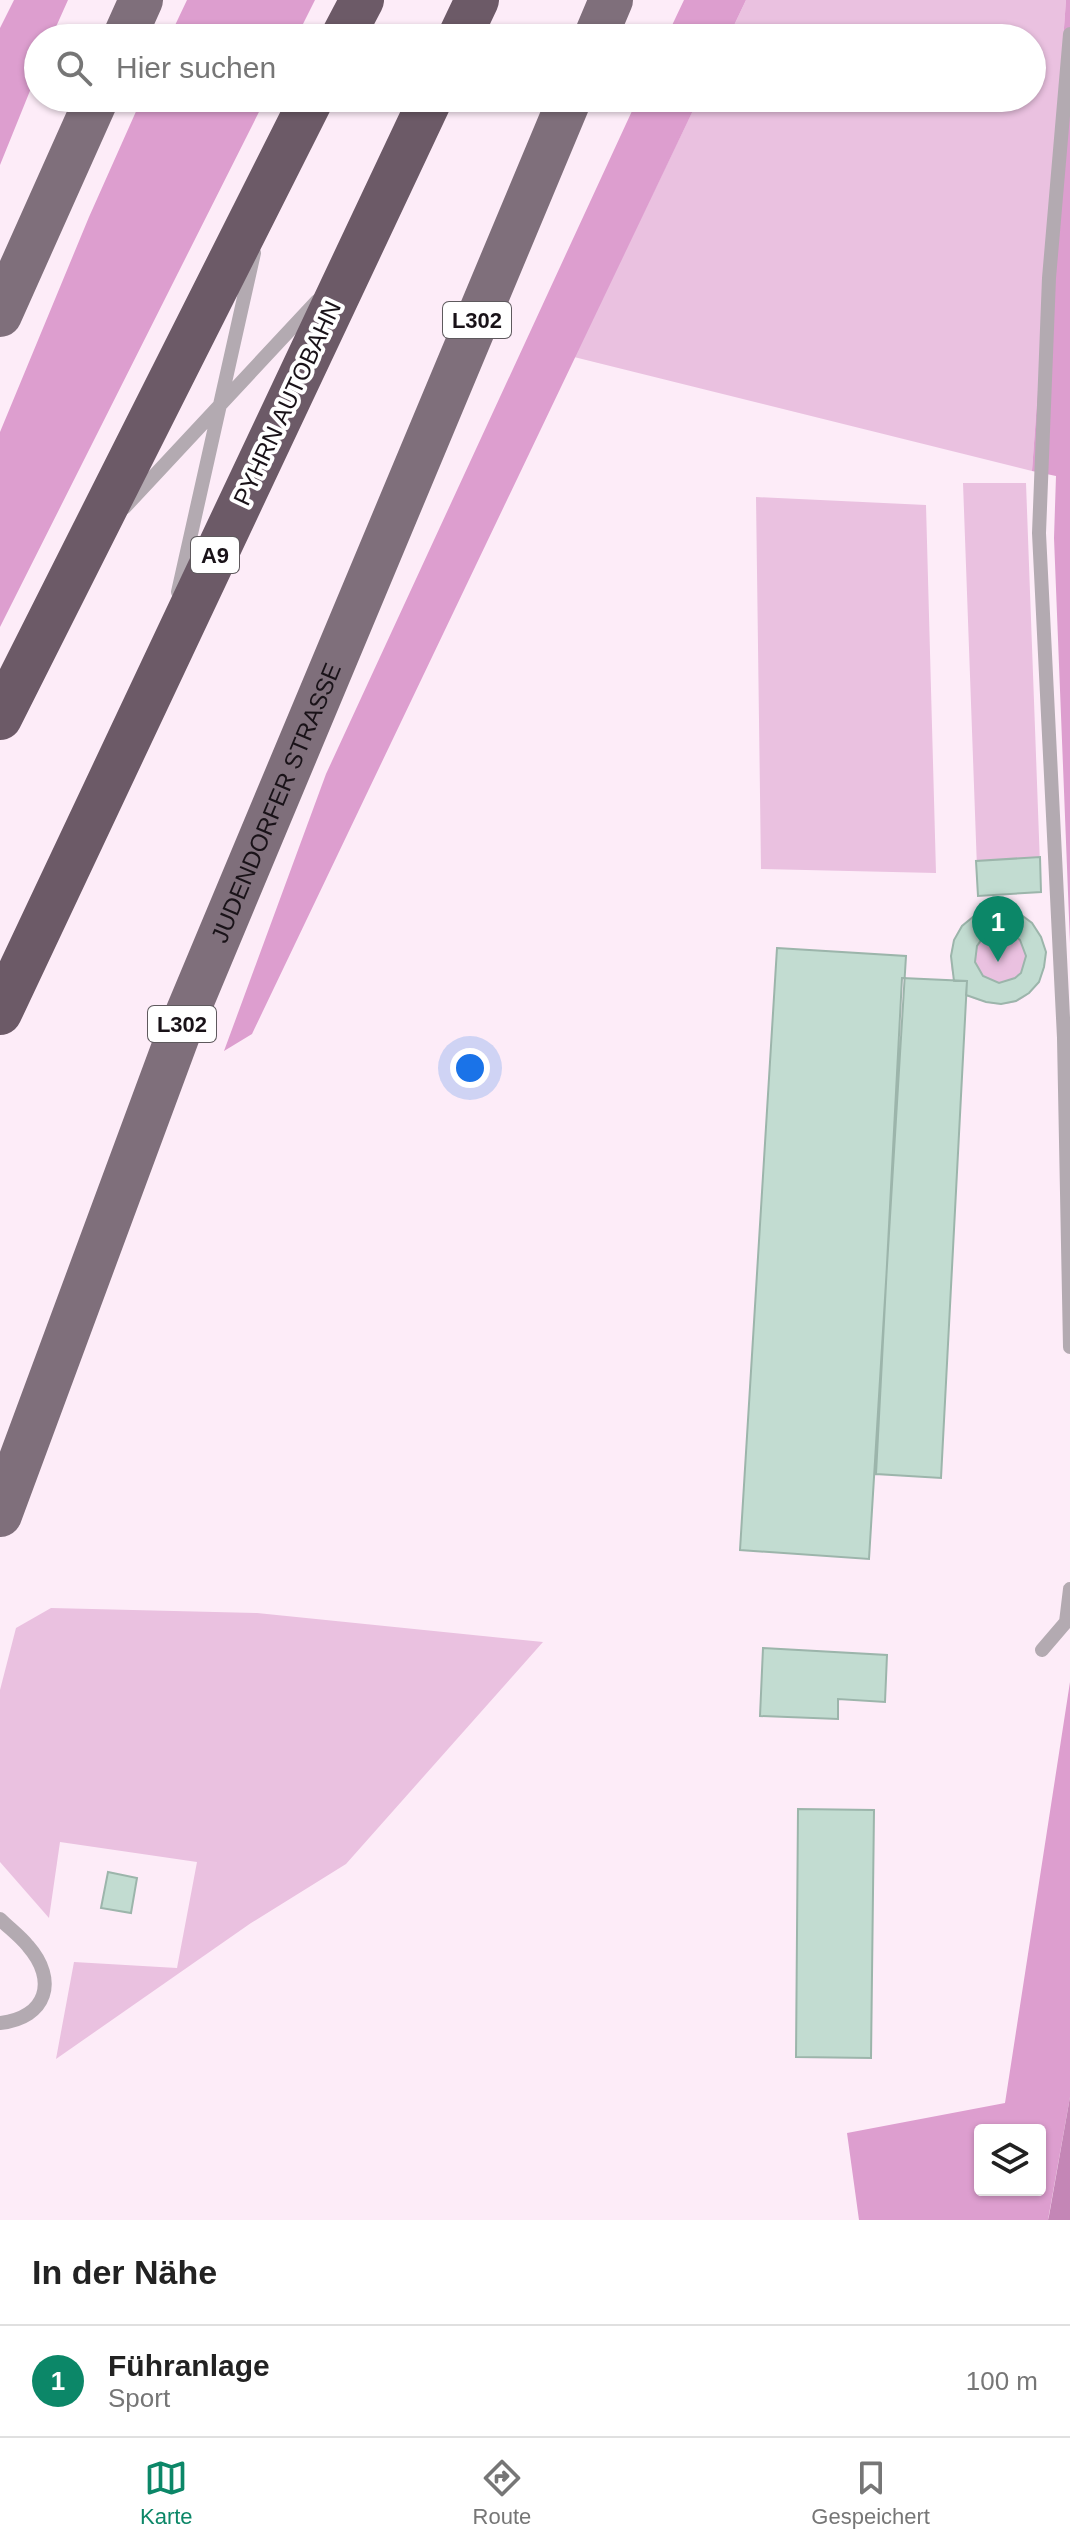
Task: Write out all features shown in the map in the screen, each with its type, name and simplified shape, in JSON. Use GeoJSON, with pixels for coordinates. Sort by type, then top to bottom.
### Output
{"type":"FeatureCollection","features":[{"type":"Feature","properties":{"kind":"highway"},"geometry":{"type":"LineString","coordinates":[[349,24],[362,0]]}},
{"type":"Feature","properties":{"kind":"highway"},"geometry":{"type":"LineString","coordinates":[[466,24],[477,0]]}},
{"type":"Feature","properties":{"kind":"highway"},"geometry":{"type":"LineString","coordinates":[[0,718],[305,112]]}},
{"type":"Feature","properties":{"kind":"highway","name":"PYHRN AUTOBAHN"},"geometry":{"type":"LineString","coordinates":[[8,988],[424,112]]}},
{"type":"Feature","properties":{"kind":"main road"},"geometry":{"type":"LineString","coordinates":[[130,24],[141,0]]}},
{"type":"Feature","properties":{"kind":"main road"},"geometry":{"type":"LineString","coordinates":[[601,24],[611,0]]}},
{"type":"Feature","properties":{"kind":"main road"},"geometry":{"type":"LineString","coordinates":[[0,315],[91,112]]}},
{"type":"Feature","properties":{"kind":"main road","name":"JUDENDORFER STRASSE"},"geometry":{"type":"LineString","coordinates":[[0,1515],[178,1035],[564,112]]}},
{"type":"Feature","properties":{"kind":"lane"},"geometry":{"type":"LineString","coordinates":[[1070,34],[1049,278],[1039,533],[1064,1038],[1070,1347]]}},
{"type":"Feature","properties":{"kind":"lane"},"geometry":{"type":"LineString","coordinates":[[160,671],[271,178]]}},
{"type":"Feature","properties":{"kind":"lane"},"geometry":{"type":"LineString","coordinates":[[84,550],[220,408],[355,259]]}},
{"type":"Feature","properties":{"kind":"lane"},"geometry":{"type":"LineString","coordinates":[[1042,1650],[1066,1622],[1070,1589]]}},
{"type":"Feature","properties":{"kind":"lane"},"geometry":{"type":"LineString","coordinates":[[0,1919],[29,1947],[41,1965],[45,1985],[41,2003],[29,2015],[0,2023]]}},
{"type":"Feature","properties":{"kind":"shaded area"},"geometry":{"type":"Polygon","coordinates":[[[14,0],[68,0],[57,24],[24,24],[24,106],[0,165],[0,28],[14,0]]]}},
{"type":"Feature","properties":{"kind":"shaded area"},"geometry":{"type":"Polygon","coordinates":[[[187,0],[315,0],[303,24],[176,24],[187,0]]]}},
{"type":"Feature","properties":{"kind":"shaded area"},"geometry":{"type":"Polygon","coordinates":[[[684,0],[746,0],[735,24],[673,24],[684,0]]]}},
{"type":"Feature","properties":{"kind":"shaded area"},"geometry":{"type":"Polygon","coordinates":[[[746,0],[1066,0],[1032,471],[574,357],[692,112],[1046,112],[1046,24],[735,24],[746,0]]]}},
{"type":"Feature","properties":{"kind":"shaded area"},"geometry":{"type":"Polygon","coordinates":[[[1066,0],[1070,0],[1070,943],[1054,538],[1056,476],[1032,471],[1066,0]]]}},
{"type":"Feature","properties":{"kind":"shaded area"},"geometry":{"type":"Polygon","coordinates":[[[136,112],[259,112],[0,627],[0,432],[136,112]]]}},
{"type":"Feature","properties":{"kind":"shaded area"},"geometry":{"type":"Polygon","coordinates":[[[632,112],[692,112],[252,1034],[224,1051],[326,774],[632,112]]]}},
{"type":"Feature","properties":{"kind":"shaded area"},"geometry":{"type":"Polygon","coordinates":[[[963,483],[1026,483],[1041,892],[978,896],[963,483]]]}},
{"type":"Feature","properties":{"kind":"shaded area"},"geometry":{"type":"Polygon","coordinates":[[[756,497],[926,505],[936,873],[761,869],[756,497]]]}},
{"type":"Feature","properties":{"kind":"shaded area"},"geometry":{"type":"Polygon","coordinates":[[[988,910],[1014,914],[1032,925],[1042,941],[1045,959],[1041,977],[1031,992],[1015,1002],[995,1004],[968,996],[954,980],[951,951],[957,933],[974,916],[988,910]]]}},
{"type":"Feature","properties":{"kind":"shaded area"},"geometry":{"type":"Polygon","coordinates":[[[51,1608],[257,1613],[543,1642],[346,1864],[251,1923],[56,2059],[74,1962],[177,1968],[197,1862],[60,1842],[49,1918],[0,1862],[0,1690],[16,1628],[51,1608]]]}},
{"type":"Feature","properties":{"kind":"shaded area"},"geometry":{"type":"Polygon","coordinates":[[[1070,1682],[1070,2097],[1048,2220],[859,2220],[847,2133],[1005,2103],[1070,1682]]]}},
{"type":"Feature","properties":{"kind":"shaded area"},"geometry":{"type":"Polygon","coordinates":[[[1070,2097],[1070,2220],[1048,2220],[1049,2216],[1070,2097]]]}},
{"type":"Feature","properties":{"kind":"building"},"geometry":{"type":"Polygon","coordinates":[[[1040,857],[1041,892],[978,896],[976,861],[1040,857]]]}},
{"type":"Feature","properties":{"kind":"building"},"geometry":{"type":"Polygon","coordinates":[[[988,910],[1020,914],[1032,923],[1041,937],[1046,952],[1039,982],[1016,1001],[1001,1004],[986,1002],[966,995],[967,981],[954,981],[951,956],[954,940],[962,926],[988,910]],[[997,931],[982,939],[977,946],[975,962],[983,976],[999,983],[1021,973],[1026,956],[1020,940],[1014,935],[997,931]]]}},
{"type":"Feature","properties":{"kind":"building"},"geometry":{"type":"Polygon","coordinates":[[[777,948],[906,956],[869,1559],[740,1550],[777,948]]]}},
{"type":"Feature","properties":{"kind":"building"},"geometry":{"type":"Polygon","coordinates":[[[902,978],[967,981],[941,1478],[876,1474],[902,978]]]}},
{"type":"Feature","properties":{"kind":"building"},"geometry":{"type":"Polygon","coordinates":[[[763,1648],[887,1655],[885,1702],[838,1699],[838,1719],[760,1716],[763,1648]]]}},
{"type":"Feature","properties":{"kind":"building"},"geometry":{"type":"Polygon","coordinates":[[[798,1809],[874,1810],[871,2058],[796,2057],[798,1809]]]}},
{"type":"Feature","properties":{"kind":"building"},"geometry":{"type":"Polygon","coordinates":[[[108,1872],[137,1878],[131,1913],[101,1908],[108,1872]]]}},
{"type":"Feature","properties":{"kind":"place","name":"Führanlage"},"geometry":{"type":"Point","coordinates":[998,962]}}]}
